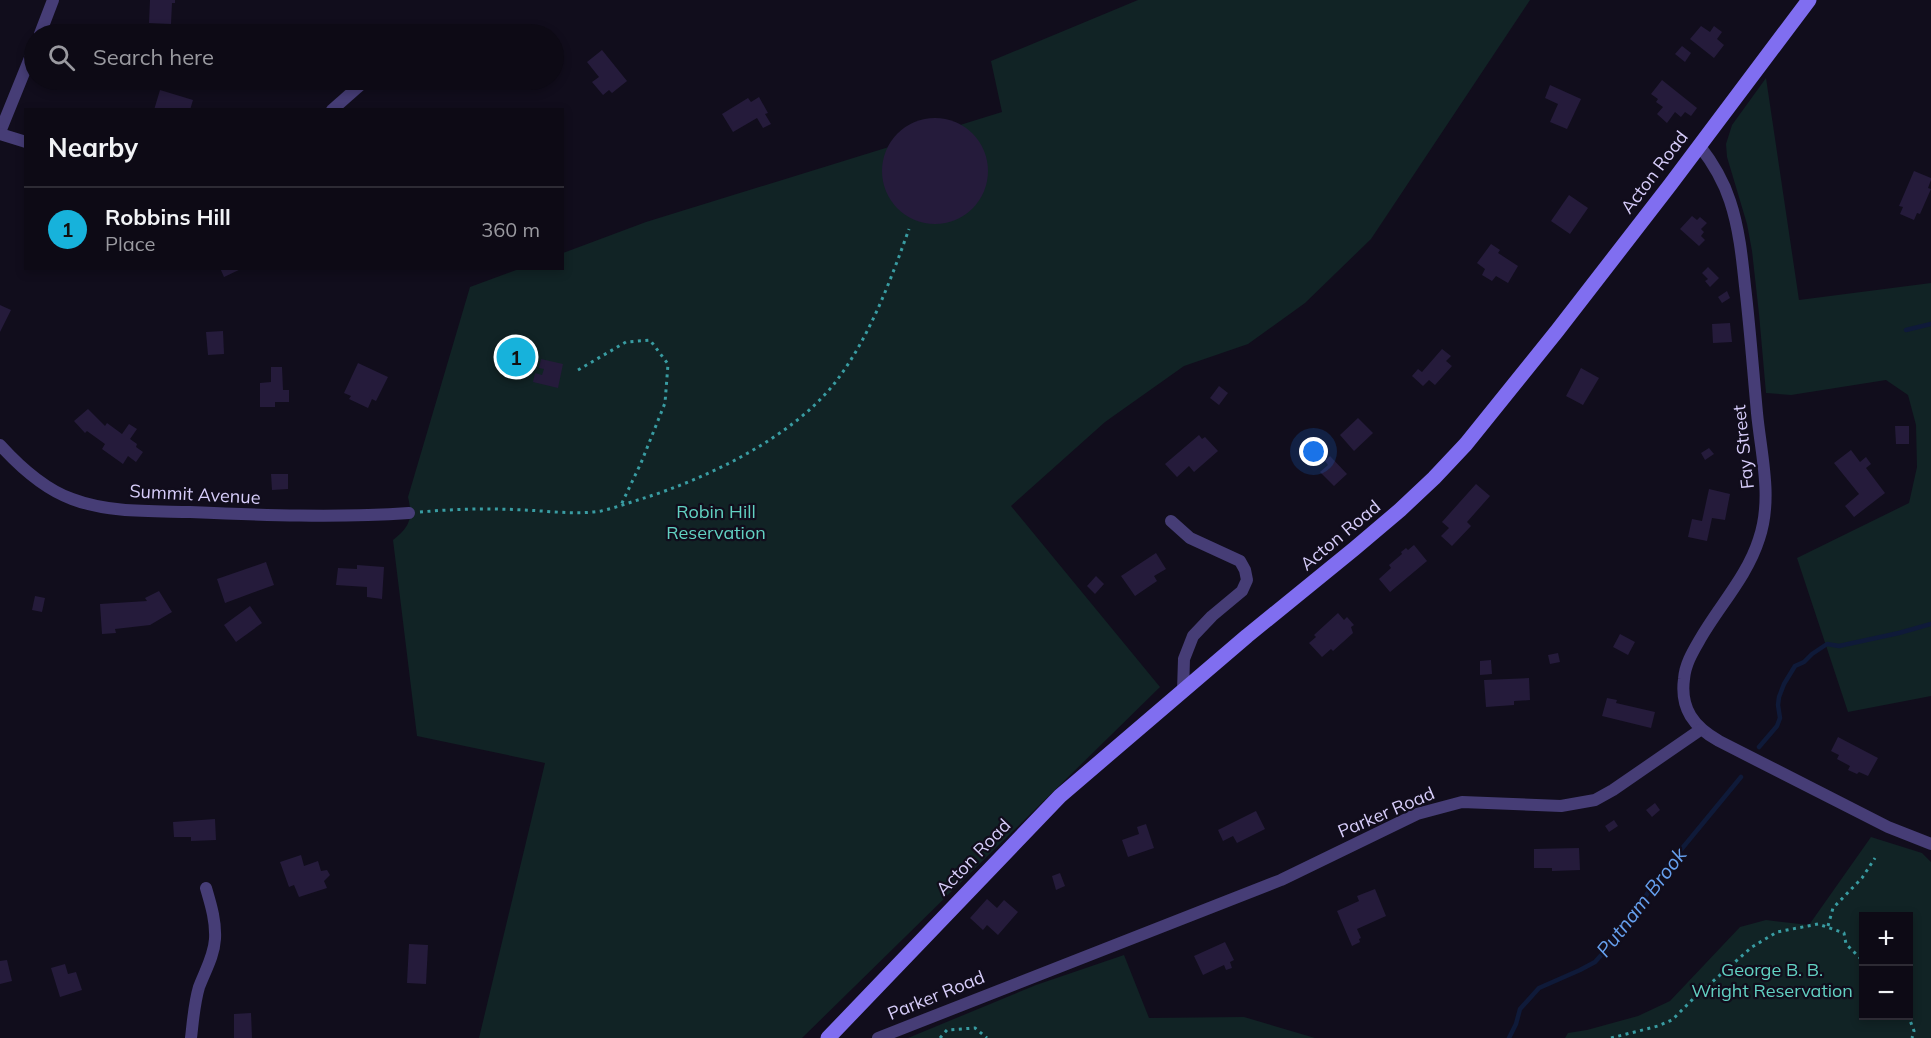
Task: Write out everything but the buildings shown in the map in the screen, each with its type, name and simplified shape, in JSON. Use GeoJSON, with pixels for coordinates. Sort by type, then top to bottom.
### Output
{"type":"FeatureCollection","features":[{"type":"Feature","properties":{"kind":"main road","name":"Acton Road"},"geometry":{"type":"LineString","coordinates":[[828,1038],[1060,796],[1400,510],[1458,452],[1557,332],[1809,0]]}},
{"type":"Feature","properties":{"kind":"street"},"geometry":{"type":"LineString","coordinates":[[44,24],[53,0]]}},
{"type":"Feature","properties":{"kind":"street"},"geometry":{"type":"LineString","coordinates":[[24,73],[0,133],[24,141]]}},
{"type":"Feature","properties":{"kind":"street"},"geometry":{"type":"LineString","coordinates":[[334,108],[355,90]]}},
{"type":"Feature","properties":{"kind":"street","name":"Fay Street"},"geometry":{"type":"LineString","coordinates":[[1699,145],[1723,181],[1736,223],[1752,343],[1766,495],[1763,526],[1752,557],[1686,666],[1683,684],[1685,701],[1692,721],[1700,730]]}},
{"type":"Feature","properties":{"kind":"street","name":"Summit Avenue"},"geometry":{"type":"LineString","coordinates":[[0,445],[23,468],[55,491],[93,505],[142,510],[273,516],[352,517],[409,513]]}},
{"type":"Feature","properties":{"kind":"street"},"geometry":{"type":"LineString","coordinates":[[1171,521],[1190,538],[1240,561],[1245,570],[1246,580],[1242,591],[1212,616],[1193,636],[1184,659],[1183,691]]}},
{"type":"Feature","properties":{"kind":"street"},"geometry":{"type":"LineString","coordinates":[[1700,730],[1878,822],[1931,844]]}},
{"type":"Feature","properties":{"kind":"street","name":"Parker Road"},"geometry":{"type":"LineString","coordinates":[[878,1038],[1281,880],[1418,814],[1462,802],[1562,806],[1594,800],[1613,790],[1700,730]]}},
{"type":"Feature","properties":{"kind":"street"},"geometry":{"type":"LineString","coordinates":[[190,1038],[197,998],[215,941],[215,924],[206,888]]}},
{"type":"Feature","properties":{"kind":"path"},"geometry":{"type":"LineString","coordinates":[[409,513],[483,509],[601,511],[687,483],[733,461],[761,445],[818,401],[834,384],[848,363],[890,283],[909,229]]}},
{"type":"Feature","properties":{"kind":"path"},"geometry":{"type":"LineString","coordinates":[[578,370],[626,342],[650,340],[668,364],[665,403],[621,505]]}},
{"type":"Feature","properties":{"kind":"path"},"geometry":{"type":"LineString","coordinates":[[1828,926],[1833,908],[1862,878],[1875,858]]}},
{"type":"Feature","properties":{"kind":"path"},"geometry":{"type":"LineString","coordinates":[[1611,1038],[1672,1020],[1743,955],[1777,932],[1818,924],[1828,926],[1844,933],[1846,944],[1859,958]]}},
{"type":"Feature","properties":{"kind":"path"},"geometry":{"type":"LineString","coordinates":[[1910,1020],[1914,1031],[1912,1038]]}},
{"type":"Feature","properties":{"kind":"path"},"geometry":{"type":"LineString","coordinates":[[940,1038],[947,1030],[975,1028],[987,1038]]}},
{"type":"Feature","properties":{"kind":"green space","name":"Robin Hill Reservation"},"geometry":{"type":"Polygon","coordinates":[[[1138,0],[1530,0],[1371,239],[1305,303],[1248,344],[1184,366],[1105,422],[1011,506],[1160,687],[802,1038],[479,1038],[545,763],[417,736],[393,540],[409,522],[408,497],[470,287],[516,270],[564,270],[564,253],[646,222],[1002,112],[991,61],[1138,0]]]}},
{"type":"Feature","properties":{"kind":"green space"},"geometry":{"type":"Polygon","coordinates":[[[1766,78],[1799,300],[1931,283],[1931,696],[1848,712],[1797,558],[1909,503],[1917,467],[1916,425],[1908,395],[1886,380],[1791,395],[1766,393],[1752,251],[1747,224],[1727,157],[1726,144],[1732,125],[1766,78]]]}},
{"type":"Feature","properties":{"kind":"green space","name":"George B. B. Wright Reservation"},"geometry":{"type":"Polygon","coordinates":[[[1871,837],[1922,853],[1931,862],[1931,1038],[1565,1038],[1568,1033],[1638,1016],[1670,1001],[1740,927],[1766,920],[1809,925],[1871,837]]]}},
{"type":"Feature","properties":{"kind":"green space"},"geometry":{"type":"Polygon","coordinates":[[[1124,955],[1149,1018],[1244,1017],[1315,1038],[908,1038],[1036,985],[1124,955]]]}},
{"type":"Feature","properties":{"kind":"waterway"},"geometry":{"type":"LineString","coordinates":[[1906,330],[1931,324]]}},
{"type":"Feature","properties":{"kind":"waterway","name":"Putnam Brook"},"geometry":{"type":"LineString","coordinates":[[1759,747],[1777,726],[1780,718],[1779,697],[1795,666],[1804,662],[1827,644],[1839,646],[1931,624]]}},
{"type":"Feature","properties":{"kind":"waterway","name":"Putnam Brook"},"geometry":{"type":"LineString","coordinates":[[1509,1038],[1520,1009],[1539,988],[1595,962],[1612,943],[1656,880],[1741,777]]}},
{"type":"Feature","properties":{"kind":"place","name":"Robbins Hill"},"geometry":{"type":"Point","coordinates":[516,357]}}]}
